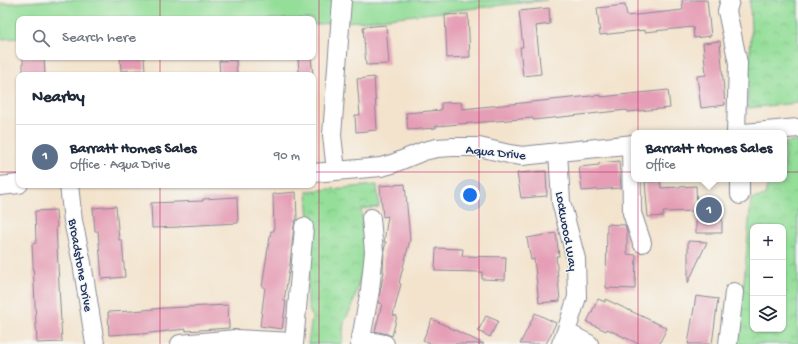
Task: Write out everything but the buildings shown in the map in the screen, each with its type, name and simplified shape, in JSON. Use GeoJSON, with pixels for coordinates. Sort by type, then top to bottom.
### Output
{"type":"FeatureCollection","features":[{"type":"Feature","properties":{"kind":"street"},"geometry":{"type":"LineString","coordinates":[[336,171],[332,135],[342,0]]}},
{"type":"Feature","properties":{"kind":"street"},"geometry":{"type":"LineString","coordinates":[[730,0],[727,11],[738,62],[736,130]]}},
{"type":"Feature","properties":{"kind":"street"},"geometry":{"type":"LineString","coordinates":[[776,130],[798,128]]}},
{"type":"Feature","properties":{"kind":"street","name":"Aqua Drive"},"geometry":{"type":"LineString","coordinates":[[316,173],[381,167],[424,151],[445,148],[479,147],[522,156],[631,144]]}},
{"type":"Feature","properties":{"kind":"street","name":"Lockwood Way"},"geometry":{"type":"LineString","coordinates":[[558,152],[562,202],[576,259],[578,297],[563,338],[589,344]]}},
{"type":"Feature","properties":{"kind":"street"},"geometry":{"type":"LineString","coordinates":[[632,182],[632,213],[642,243]]}},
{"type":"Feature","properties":{"kind":"street"},"geometry":{"type":"LineString","coordinates":[[0,186],[16,184]]}},
{"type":"Feature","properties":{"kind":"street","name":"Broadstone Drive"},"geometry":{"type":"LineString","coordinates":[[69,188],[73,221],[82,263],[95,344]]}},
{"type":"Feature","properties":{"kind":"street"},"geometry":{"type":"LineString","coordinates":[[371,218],[374,252],[370,290],[360,341],[385,344]]}},
{"type":"Feature","properties":{"kind":"street"},"geometry":{"type":"LineString","coordinates":[[180,344],[236,339],[294,343],[304,227]]}},
{"type":"Feature","properties":{"kind":"street"},"geometry":{"type":"LineString","coordinates":[[728,344],[734,292]]}},
{"type":"Feature","properties":{"kind":"green space"},"geometry":{"type":"Polygon","coordinates":[[[53,0],[547,0],[362,21],[333,22],[316,25],[316,16],[16,16],[16,38],[0,39],[0,4],[53,0]]]}},
{"type":"Feature","properties":{"kind":"green space"},"geometry":{"type":"Polygon","coordinates":[[[750,0],[798,0],[798,103],[747,108],[751,36],[750,0]]]}},
{"type":"Feature","properties":{"kind":"green space"},"geometry":{"type":"Polygon","coordinates":[[[798,141],[798,344],[735,344],[744,282],[751,199],[765,196],[767,182],[787,182],[787,143],[798,141]]]}},
{"type":"Feature","properties":{"kind":"green space"},"geometry":{"type":"Polygon","coordinates":[[[377,185],[379,207],[361,209],[368,252],[352,307],[344,322],[342,344],[308,344],[312,317],[308,306],[309,221],[307,191],[377,185]]]}},
{"type":"Feature","properties":{"kind":"place","name":"Barratt Homes Sales"},"geometry":{"type":"Point","coordinates":[709,210]}}]}
